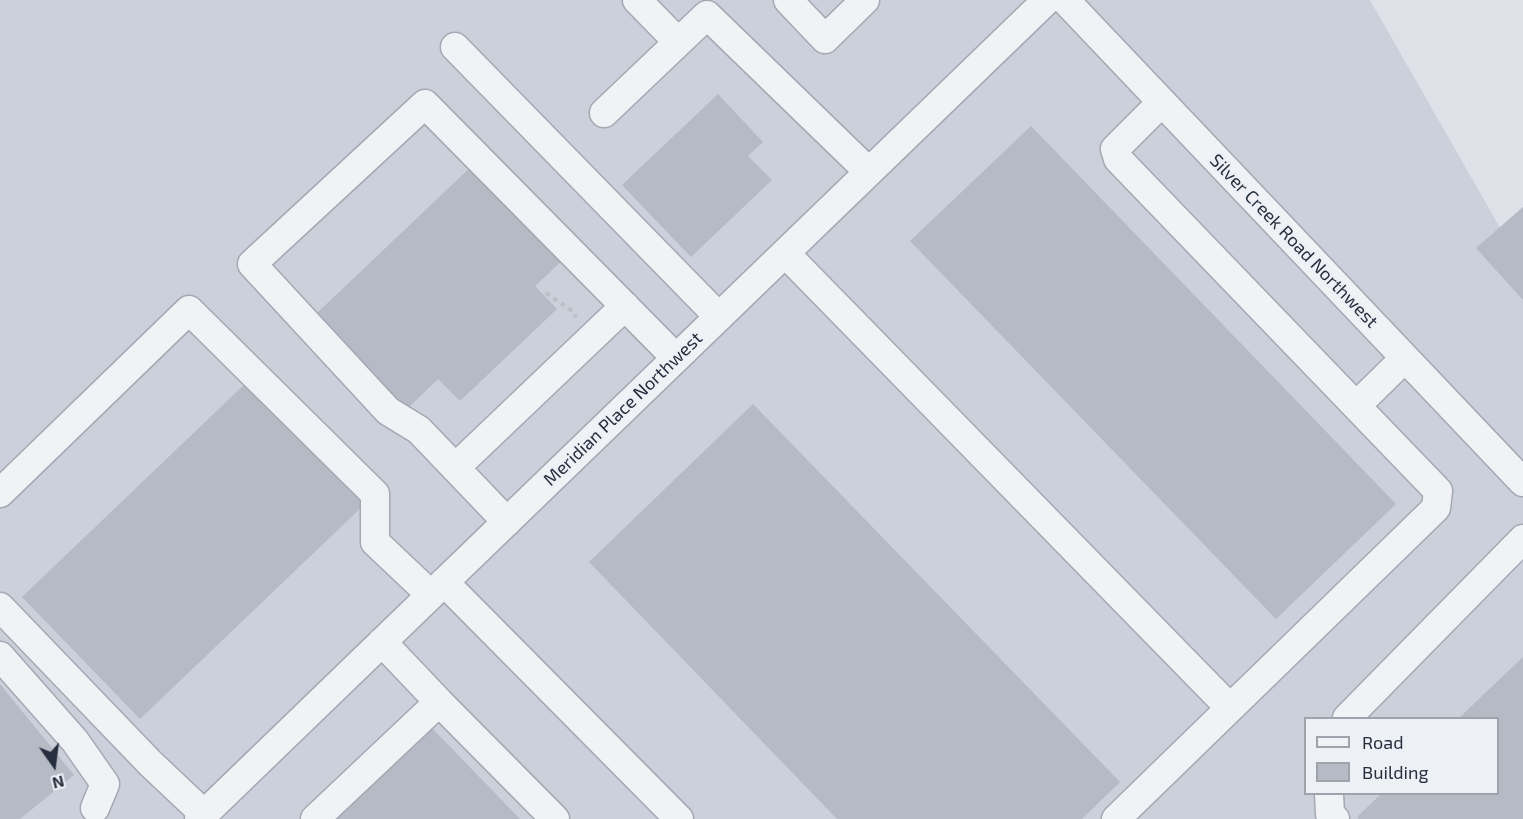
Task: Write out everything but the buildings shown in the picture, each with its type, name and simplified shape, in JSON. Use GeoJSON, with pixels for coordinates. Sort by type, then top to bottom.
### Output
{"type":"FeatureCollection","features":[{"type":"Feature","properties":{"kind":"street"},"geometry":{"type":"LineString","coordinates":[[637,0],[678,42]]}},
{"type":"Feature","properties":{"kind":"street"},"geometry":{"type":"LineString","coordinates":[[788,0],[825,39],[866,0]]}},
{"type":"Feature","properties":{"kind":"street","name":"Meridian Place Northwest"},"geometry":{"type":"LineString","coordinates":[[201,818],[1047,0]]}},
{"type":"Feature","properties":{"kind":"street","name":"Silver Creek Road Northwest"},"geometry":{"type":"LineString","coordinates":[[1065,0],[1523,482]]}},
{"type":"Feature","properties":{"kind":"street"},"geometry":{"type":"LineString","coordinates":[[604,113],[707,15],[869,172]]}},
{"type":"Feature","properties":{"kind":"street"},"geometry":{"type":"LineString","coordinates":[[456,47],[718,317]]}},
{"type":"Feature","properties":{"kind":"street"},"geometry":{"type":"LineString","coordinates":[[1116,819],[1436,508],[1438,491],[1118,159],[1115,149],[1162,102]]}},
{"type":"Feature","properties":{"kind":"street"},"geometry":{"type":"LineString","coordinates":[[507,522],[419,430],[388,411],[252,264],[425,104],[676,358]]}},
{"type":"Feature","properties":{"kind":"street"},"geometry":{"type":"LineString","coordinates":[[785,253],[1230,708]]}},
{"type":"Feature","properties":{"kind":"street"},"geometry":{"type":"LineString","coordinates":[[455,468],[625,306]]}},
{"type":"Feature","properties":{"kind":"street"},"geometry":{"type":"LineString","coordinates":[[0,493],[189,310],[375,494],[375,542],[437,588],[679,819]]}},
{"type":"Feature","properties":{"kind":"street"},"geometry":{"type":"LineString","coordinates":[[1356,406],[1406,358]]}},
{"type":"Feature","properties":{"kind":"street"},"geometry":{"type":"LineString","coordinates":[[1348,717],[1523,539]]}},
{"type":"Feature","properties":{"kind":"street"},"geometry":{"type":"LineString","coordinates":[[0,607],[201,818]]}},
{"type":"Feature","properties":{"kind":"street"},"geometry":{"type":"LineString","coordinates":[[382,642],[555,819]]}},
{"type":"Feature","properties":{"kind":"street"},"geometry":{"type":"LineString","coordinates":[[0,656],[75,741],[105,784],[94,815]]}},
{"type":"Feature","properties":{"kind":"street"},"geometry":{"type":"LineString","coordinates":[[315,819],[439,702]]}},
{"type":"Feature","properties":{"kind":"street"},"geometry":{"type":"LineString","coordinates":[[1329,795],[1330,814],[1335,819]]}},
{"type":"Feature","properties":{"kind":"path"},"geometry":{"type":"LineString","coordinates":[[546,293],[574,312],[578,319]]}},
{"type":"Feature","properties":{"kind":"shaded area"},"geometry":{"type":"Polygon","coordinates":[[[0,0],[1370,0],[1523,268],[1523,819],[0,819],[0,0]]]}}]}
